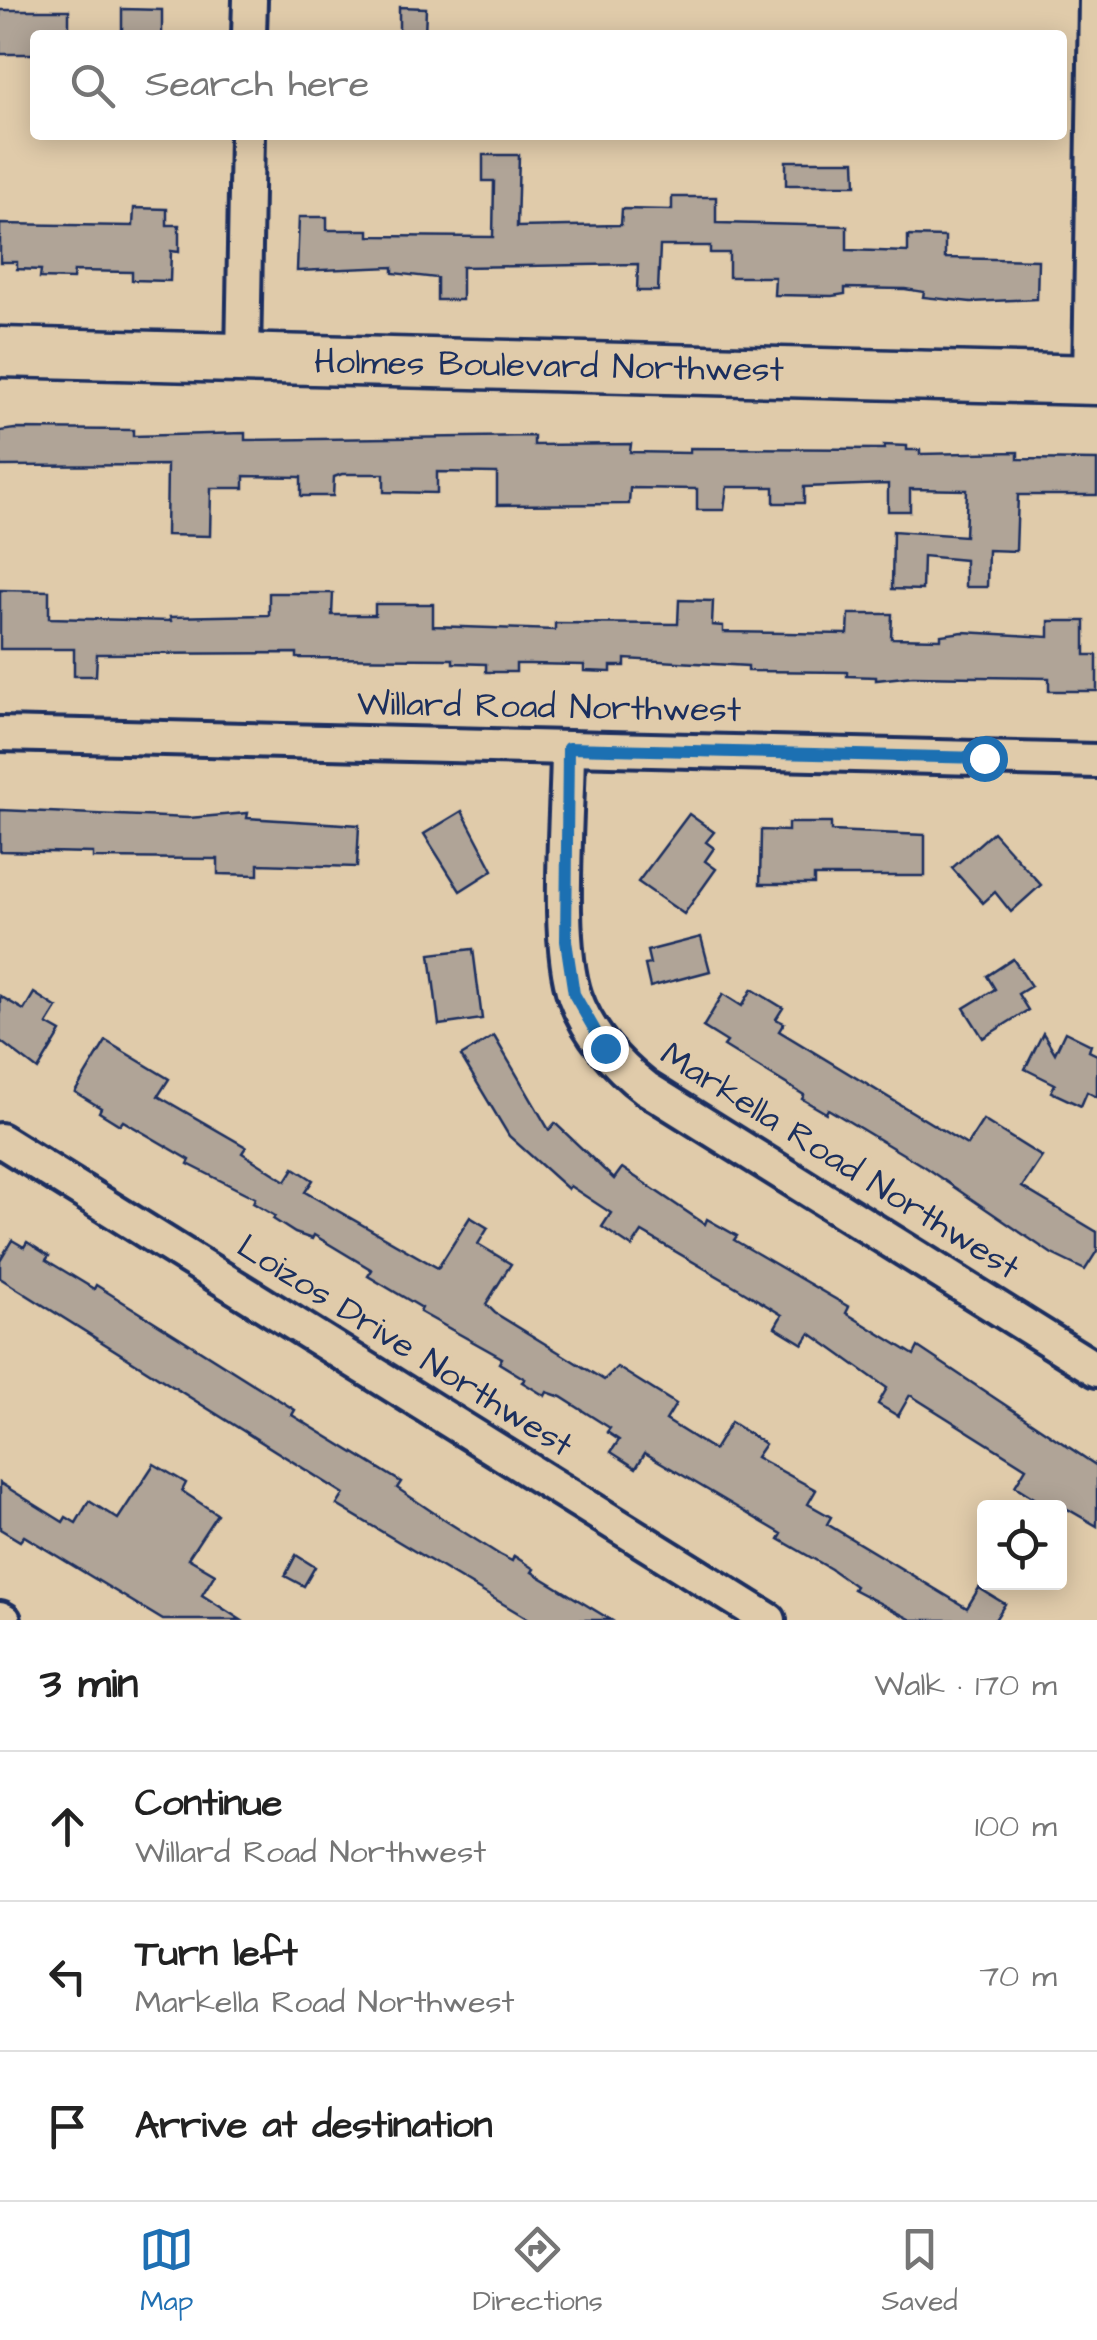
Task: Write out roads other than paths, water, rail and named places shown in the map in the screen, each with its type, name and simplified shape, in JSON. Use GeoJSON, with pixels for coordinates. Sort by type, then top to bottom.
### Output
{"type":"FeatureCollection","features":[{"type":"Feature","properties":{"kind":"street"},"geometry":{"type":"LineString","coordinates":[[249,30],[250,0]]}},
{"type":"Feature","properties":{"kind":"street"},"geometry":{"type":"LineString","coordinates":[[1093,380],[1096,0]]}},
{"type":"Feature","properties":{"kind":"street"},"geometry":{"type":"LineString","coordinates":[[244,358],[247,140]]}},
{"type":"Feature","properties":{"kind":"street","name":"Holmes Boulevard Northwest"},"geometry":{"type":"LineString","coordinates":[[0,352],[1093,380]]}},
{"type":"Feature","properties":{"kind":"street","name":"Willard Road Northwest"},"geometry":{"type":"LineString","coordinates":[[0,734],[1097,760]]}},
{"type":"Feature","properties":{"kind":"street","name":"Markella Road Northwest"},"geometry":{"type":"LineString","coordinates":[[568,748],[566,941],[574,994],[605,1048],[646,1088],[1097,1370]]}},
{"type":"Feature","properties":{"kind":"street","name":"Loizos Drive Northwest"},"geometry":{"type":"LineString","coordinates":[[0,1140],[768,1620]]}}]}
